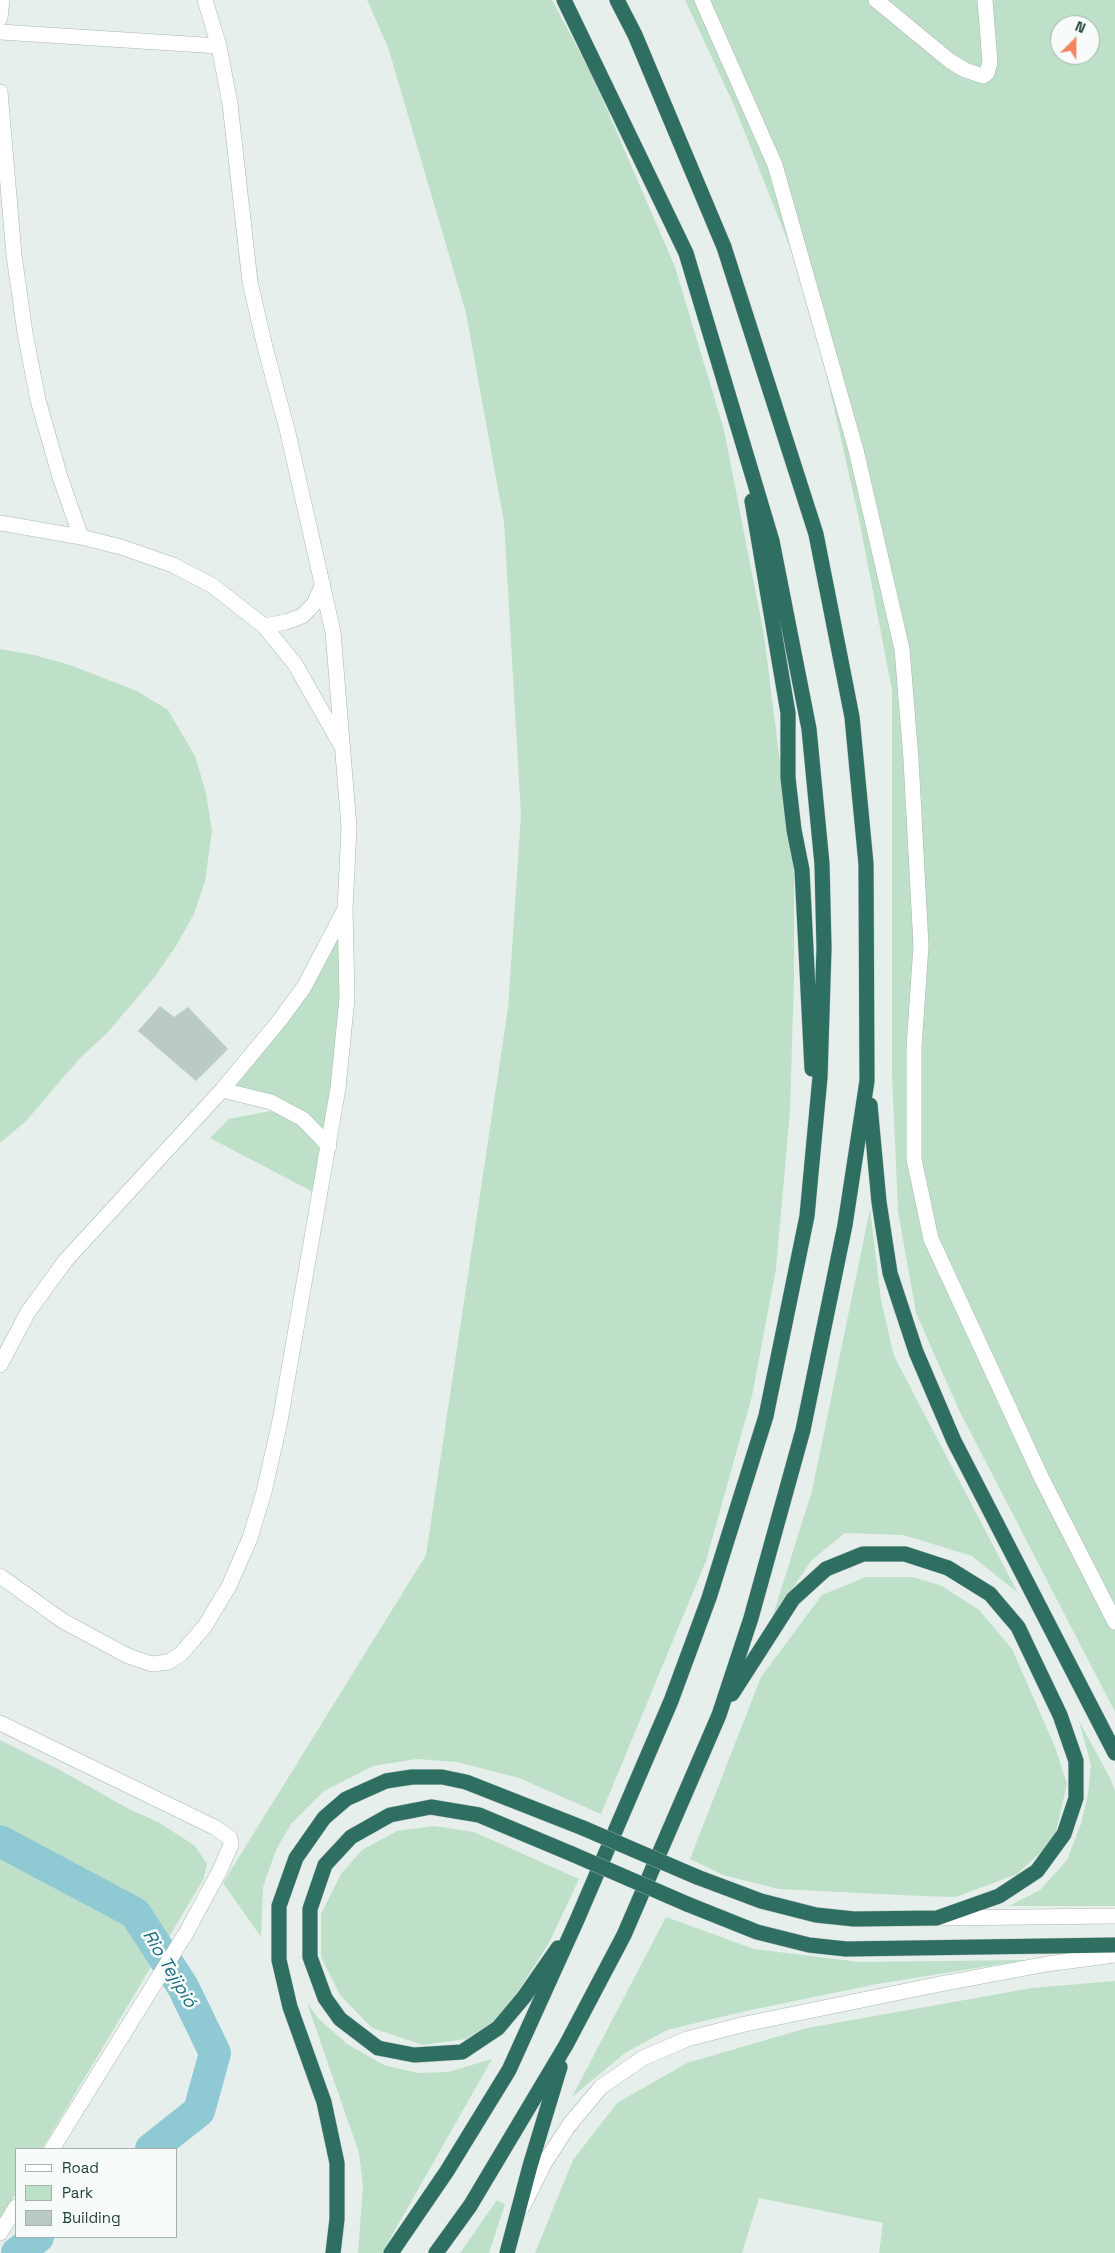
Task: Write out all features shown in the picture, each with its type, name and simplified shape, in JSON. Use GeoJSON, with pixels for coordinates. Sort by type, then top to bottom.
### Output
{"type":"FeatureCollection","features":[{"type":"Feature","properties":{"kind":"highway"},"geometry":{"type":"LineString","coordinates":[[391,2253],[447,2171],[509,2070],[577,1920],[671,1701],[708,1598],[766,1416],[807,1216],[816,1122],[822,1033],[824,948],[822,864],[809,729],[772,541],[686,253],[564,0]]}},
{"type":"Feature","properties":{"kind":"highway"},"geometry":{"type":"LineString","coordinates":[[617,0],[635,35],[724,247],[816,534],[852,717],[866,864],[867,1081],[878,1202],[890,1273],[916,1352],[954,1441],[1115,1753]]}},
{"type":"Feature","properties":{"kind":"highway"},"geometry":{"type":"LineString","coordinates":[[744,448],[761,563],[788,714],[788,778],[794,830],[802,870],[816,1122]]}},
{"type":"Feature","properties":{"kind":"highway"},"geometry":{"type":"LineString","coordinates":[[436,2253],[470,2206],[566,2045],[624,1935],[719,1714],[751,1618],[802,1430],[845,1225],[867,1081]]}},
{"type":"Feature","properties":{"kind":"highway"},"geometry":{"type":"LineString","coordinates":[[333,2253],[337,2218],[337,2163],[324,2102],[290,2008],[279,1960],[279,1906],[296,1858],[324,1818],[346,1799],[386,1781],[412,1777],[442,1777],[466,1782],[583,1828],[697,1877],[762,1901],[816,1915],[854,1919],[937,1918],[999,1896],[1037,1870],[1064,1834],[1076,1798],[1076,1761],[1060,1715],[1018,1627],[990,1594],[948,1568],[906,1554],[863,1554],[826,1568],[793,1599],[719,1714]]}},
{"type":"Feature","properties":{"kind":"highway"},"geometry":{"type":"LineString","coordinates":[[577,1920],[524,1997],[498,2028],[462,2052],[414,2056],[378,2048],[340,2019],[325,1998],[310,1957],[310,1909],[325,1865],[351,1837],[390,1814],[430,1807],[479,1815],[757,1932],[809,1945],[846,1949],[1115,1945]]}},
{"type":"Feature","properties":{"kind":"highway"},"geometry":{"type":"LineString","coordinates":[[507,2253],[530,2166],[566,2045]]}},
{"type":"Feature","properties":{"kind":"street"},"geometry":{"type":"LineString","coordinates":[[0,18],[2,0]]}},
{"type":"Feature","properties":{"kind":"street"},"geometry":{"type":"LineString","coordinates":[[0,1576],[62,1620],[128,1656],[152,1664],[168,1662],[181,1654],[205,1626],[229,1586],[250,1538],[264,1492],[280,1421],[316,1206],[329,1146],[345,1035],[348,969],[345,910],[349,827],[333,632],[288,433],[250,282],[230,104],[220,46],[205,0]]}},
{"type":"Feature","properties":{"kind":"street"},"geometry":{"type":"LineString","coordinates":[[702,0],[774,165],[856,450],[902,649],[911,759],[920,946],[914,1047],[914,1159],[931,1239],[1041,1477],[1115,1622]]}},
{"type":"Feature","properties":{"kind":"street"},"geometry":{"type":"LineString","coordinates":[[876,0],[950,61],[965,70],[983,76],[987,73],[990,62],[985,0]]}},
{"type":"Feature","properties":{"kind":"street"},"geometry":{"type":"LineString","coordinates":[[0,32],[220,46]]}},
{"type":"Feature","properties":{"kind":"street"},"geometry":{"type":"LineString","coordinates":[[0,92],[14,255],[25,333],[44,419],[60,476],[81,537]]}},
{"type":"Feature","properties":{"kind":"street"},"geometry":{"type":"LineString","coordinates":[[0,523],[81,537],[121,547],[173,565],[213,586],[264,626],[295,664],[344,750]]}},
{"type":"Feature","properties":{"kind":"street"},"geometry":{"type":"LineString","coordinates":[[264,626],[286,622],[302,616],[314,604],[323,584]]}},
{"type":"Feature","properties":{"kind":"street"},"geometry":{"type":"LineString","coordinates":[[0,1365],[28,1312],[66,1260],[222,1090],[280,1020],[304,987],[345,910]]}},
{"type":"Feature","properties":{"kind":"street"},"geometry":{"type":"LineString","coordinates":[[222,1090],[271,1102],[303,1119],[329,1146]]}},
{"type":"Feature","properties":{"kind":"street"},"geometry":{"type":"LineString","coordinates":[[0,1723],[219,1829],[230,1838],[231,1845],[186,1933],[53,2148]]}},
{"type":"Feature","properties":{"kind":"street"},"geometry":{"type":"LineString","coordinates":[[937,1918],[1115,1916]]}},
{"type":"Feature","properties":{"kind":"street"},"geometry":{"type":"LineString","coordinates":[[518,2216],[546,2162],[570,2124],[601,2087],[643,2058],[669,2046],[687,2039],[755,2022],[1048,1964],[1115,1955]]}},
{"type":"Feature","properties":{"kind":"street"},"geometry":{"type":"LineString","coordinates":[[0,2233],[15,2209]]}},
{"type":"Feature","properties":{"kind":"green space"},"geometry":{"type":"Polygon","coordinates":[[[367,0],[552,0],[592,75],[675,267],[724,430],[764,635],[794,874],[794,979],[790,1111],[776,1269],[752,1396],[706,1561],[601,1814],[519,1778],[457,1762],[417,1759],[373,1766],[324,1791],[291,1824],[276,1850],[263,1887],[261,1937],[223,1883],[426,1555],[508,1008],[521,815],[504,522],[466,313],[388,47],[367,0]]]}},
{"type":"Feature","properties":{"kind":"green space"},"geometry":{"type":"Polygon","coordinates":[[[685,0],[1115,0],[1115,1712],[959,1410],[916,1313],[898,1211],[892,1076],[892,690],[859,519],[808,293],[734,105],[685,0]]]}},
{"type":"Feature","properties":{"kind":"green space"},"geometry":{"type":"Polygon","coordinates":[[[0,649],[34,655],[70,665],[137,691],[168,710],[195,756],[206,793],[212,831],[205,881],[194,914],[176,946],[154,978],[107,1033],[80,1058],[25,1122],[0,1143],[0,649]]]}},
{"type":"Feature","properties":{"kind":"green space"},"geometry":{"type":"Polygon","coordinates":[[[345,910],[351,947],[329,1146],[303,1119],[231,1092],[345,910]]]}},
{"type":"Feature","properties":{"kind":"green space"},"geometry":{"type":"Polygon","coordinates":[[[270,1111],[301,1124],[319,1144],[322,1158],[315,1193],[210,1138],[229,1119],[270,1111]]]}},
{"type":"Feature","properties":{"kind":"green space"},"geometry":{"type":"Polygon","coordinates":[[[870,1209],[881,1300],[894,1356],[1018,1593],[972,1556],[903,1535],[845,1533],[812,1560],[772,1618],[812,1491],[870,1209]]]}},
{"type":"Feature","properties":{"kind":"green space"},"geometry":{"type":"Polygon","coordinates":[[[866,1577],[913,1577],[942,1586],[979,1610],[1012,1649],[1055,1747],[1067,1784],[1054,1840],[1017,1874],[956,1897],[921,1896],[779,1889],[723,1875],[690,1859],[761,1677],[822,1595],[866,1577]]]}},
{"type":"Feature","properties":{"kind":"green space"},"geometry":{"type":"Polygon","coordinates":[[[1079,1721],[1115,1791],[1115,1906],[1009,1906],[1040,1890],[1067,1860],[1081,1824],[1088,1794],[1091,1765],[1079,1721]]]}},
{"type":"Feature","properties":{"kind":"green space"},"geometry":{"type":"Polygon","coordinates":[[[0,1740],[60,1770],[129,1809],[160,1823],[195,1846],[207,1864],[203,1880],[43,2148],[15,2148],[15,2195],[0,2220],[0,1740]]]}},
{"type":"Feature","properties":{"kind":"green space"},"geometry":{"type":"Polygon","coordinates":[[[434,1826],[474,1832],[579,1879],[549,1943],[503,2015],[466,2039],[423,2045],[372,2028],[340,1995],[321,1957],[321,1914],[341,1874],[362,1850],[397,1831],[434,1826]]]}},
{"type":"Feature","properties":{"kind":"green space"},"geometry":{"type":"Polygon","coordinates":[[[666,1917],[754,1949],[860,1962],[1026,1960],[877,1984],[746,2011],[667,2030],[625,2053],[572,2097],[666,1917]]]}},
{"type":"Feature","properties":{"kind":"green space"},"geometry":{"type":"Polygon","coordinates":[[[1115,1981],[1115,2253],[879,2253],[883,2223],[759,2198],[742,2253],[535,2253],[573,2160],[617,2103],[687,2063],[807,2028],[1032,1988],[1115,1981]]]}},
{"type":"Feature","properties":{"kind":"green space"},"geometry":{"type":"Polygon","coordinates":[[[307,2003],[318,2018],[347,2044],[384,2065],[418,2073],[448,2072],[492,2059],[382,2253],[358,2253],[363,2186],[359,2153],[307,2003]]]}},
{"type":"Feature","properties":{"kind":"green space"},"geometry":{"type":"Polygon","coordinates":[[[497,2200],[505,2204],[489,2253],[460,2253],[497,2200]]]}},
{"type":"Feature","properties":{"kind":"building"},"geometry":{"type":"Polygon","coordinates":[[[160,1006],[174,1017],[188,1007],[228,1049],[196,1081],[138,1031],[160,1006]]]}},
{"type":"Feature","properties":{"kind":"waterway","name":"Rio Tejipió"},"geometry":{"type":"LineString","coordinates":[[0,1841],[135,1913],[183,1987],[215,2053],[199,2111],[152,2148]]}},
{"type":"Feature","properties":{"kind":"waterway","name":"Rio Tejipió"},"geometry":{"type":"LineString","coordinates":[[17,2253],[37,2238]]}}]}
